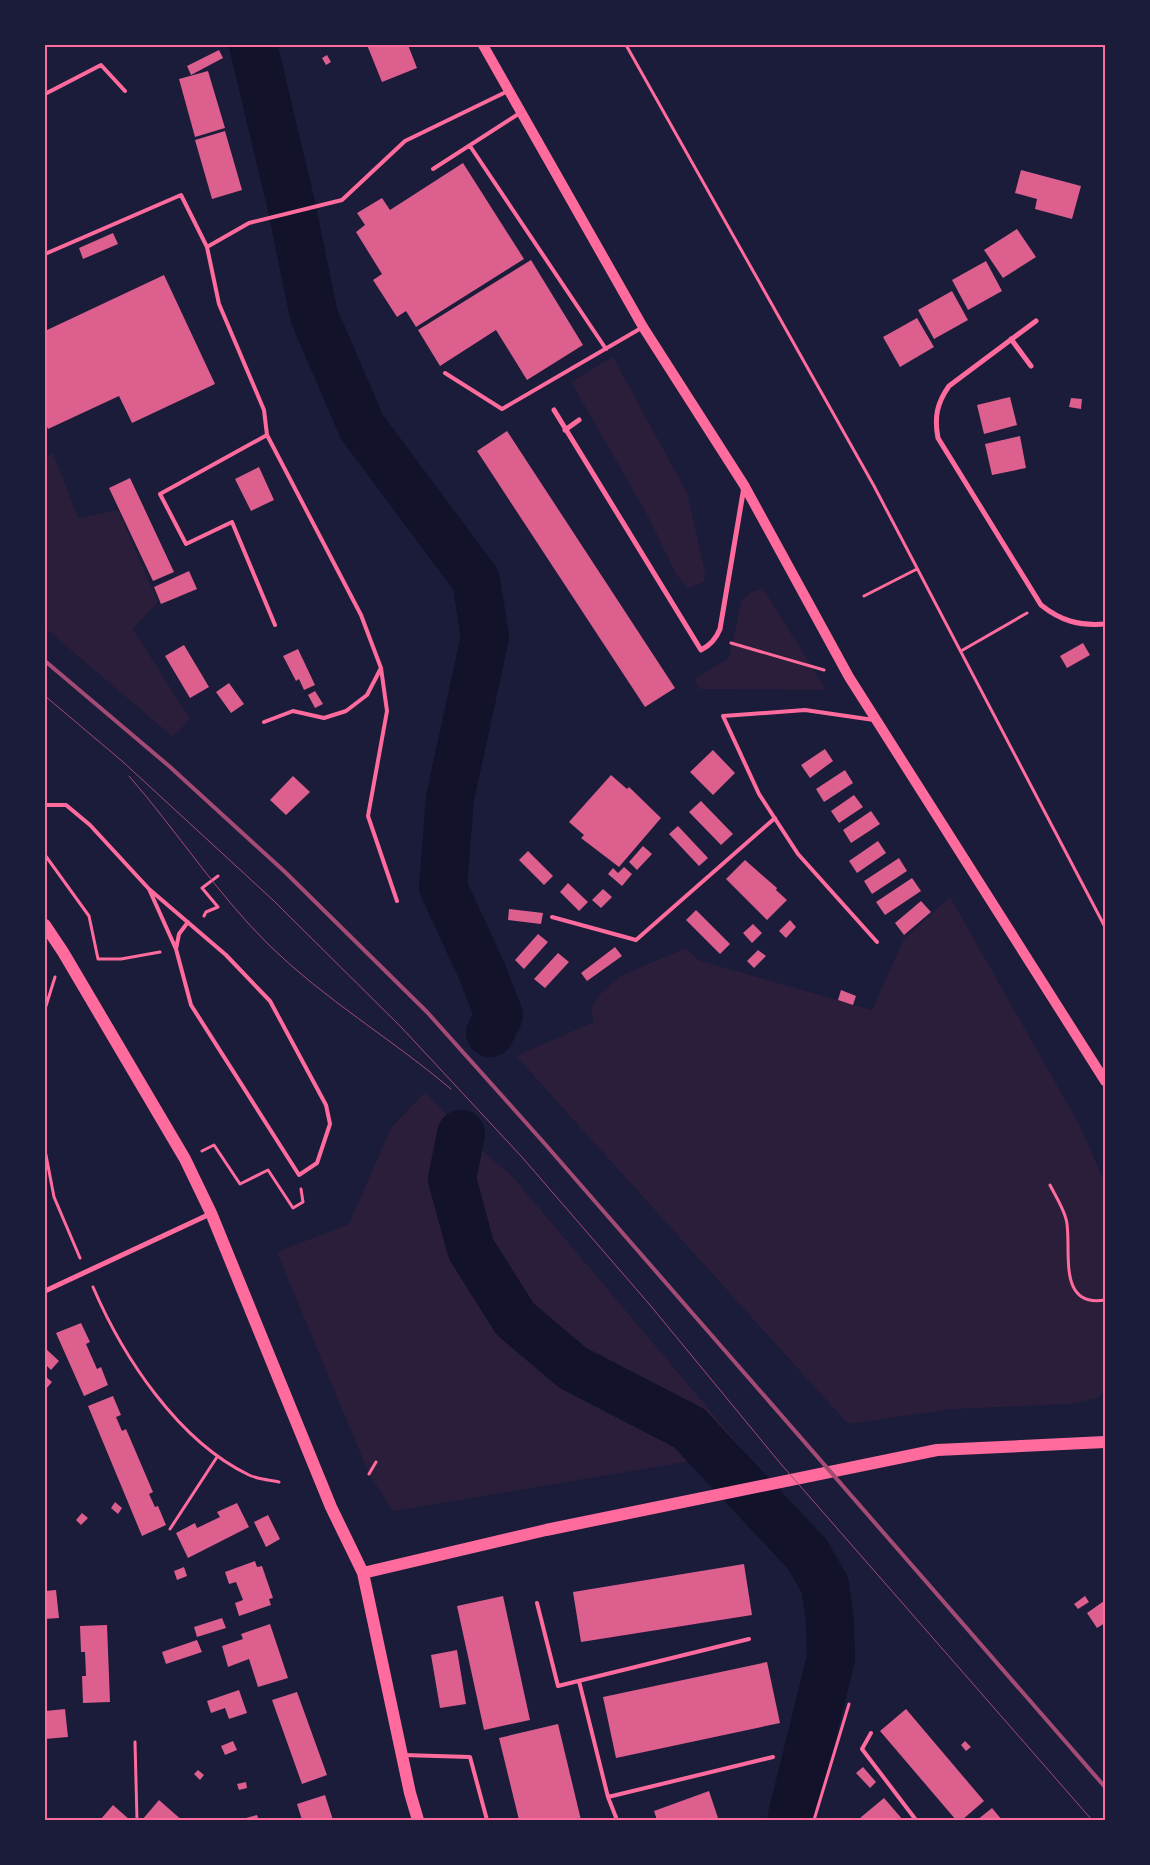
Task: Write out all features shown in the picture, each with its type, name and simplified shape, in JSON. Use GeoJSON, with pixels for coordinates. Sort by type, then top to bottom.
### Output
{"type":"FeatureCollection","features":[{"type":"Feature","properties":{"kind":"main road"},"geometry":{"type":"LineString","coordinates":[[483,45],[643,327],[744,485],[849,677],[1105,1081]]}},
{"type":"Feature","properties":{"kind":"main road"},"geometry":{"type":"LineString","coordinates":[[45,925],[63,952],[185,1159],[211,1213],[331,1507],[362,1573],[401,1754],[418,1820]]}},
{"type":"Feature","properties":{"kind":"main road"},"geometry":{"type":"LineString","coordinates":[[362,1573],[546,1530],[937,1450],[1105,1442]]}},
{"type":"Feature","properties":{"kind":"street"},"geometry":{"type":"LineString","coordinates":[[1036,321],[949,386],[939,400],[934,420],[938,438],[1041,605],[1055,617],[1072,623],[1089,626],[1105,624]]}},
{"type":"Feature","properties":{"kind":"street"},"geometry":{"type":"LineString","coordinates":[[1011,339],[1031,366]]}},
{"type":"Feature","properties":{"kind":"street"},"geometry":{"type":"LineString","coordinates":[[554,410],[701,650],[709,646],[716,638],[720,629],[744,485]]}},
{"type":"Feature","properties":{"kind":"street"},"geometry":{"type":"LineString","coordinates":[[566,430],[579,420]]}},
{"type":"Feature","properties":{"kind":"street"},"geometry":{"type":"LineString","coordinates":[[45,1290],[211,1213]]}},
{"type":"Feature","properties":{"kind":"lane"},"geometry":{"type":"LineString","coordinates":[[45,94],[101,65],[125,91]]}},
{"type":"Feature","properties":{"kind":"lane"},"geometry":{"type":"LineString","coordinates":[[208,247],[248,223],[342,200],[405,141],[508,91]]}},
{"type":"Feature","properties":{"kind":"lane"},"geometry":{"type":"LineString","coordinates":[[434,169],[520,113]]}},
{"type":"Feature","properties":{"kind":"lane"},"geometry":{"type":"LineString","coordinates":[[470,146],[606,349]]}},
{"type":"Feature","properties":{"kind":"lane"},"geometry":{"type":"LineString","coordinates":[[45,254],[181,196],[208,247],[219,304],[264,410],[267,436],[361,615],[381,668],[387,711],[368,816],[397,900]]}},
{"type":"Feature","properties":{"kind":"lane"},"geometry":{"type":"LineString","coordinates":[[445,372],[502,409],[643,327]]}},
{"type":"Feature","properties":{"kind":"lane"},"geometry":{"type":"LineString","coordinates":[[267,436],[160,494],[186,544],[232,522],[275,624]]}},
{"type":"Feature","properties":{"kind":"lane"},"geometry":{"type":"LineString","coordinates":[[264,722],[293,711],[324,718],[346,711],[366,695],[381,668]]}},
{"type":"Feature","properties":{"kind":"lane"},"geometry":{"type":"LineString","coordinates":[[876,720],[805,710],[723,716],[759,794],[798,854],[877,942]]}},
{"type":"Feature","properties":{"kind":"lane"},"geometry":{"type":"LineString","coordinates":[[45,805],[66,805],[90,825],[149,889],[226,954],[270,1001],[326,1105],[330,1124],[317,1163],[299,1175],[191,1005],[176,949],[149,889]]}},
{"type":"Feature","properties":{"kind":"lane"},"geometry":{"type":"LineString","coordinates":[[552,917],[636,940],[775,818]]}},
{"type":"Feature","properties":{"kind":"lane"},"geometry":{"type":"LineString","coordinates":[[176,949],[179,934],[188,922]]}},
{"type":"Feature","properties":{"kind":"lane"},"geometry":{"type":"LineString","coordinates":[[537,1603],[558,1686],[749,1638]]}},
{"type":"Feature","properties":{"kind":"lane"},"geometry":{"type":"LineString","coordinates":[[579,1681],[608,1797],[617,1820]]}},
{"type":"Feature","properties":{"kind":"lane"},"geometry":{"type":"LineString","coordinates":[[871,1733],[862,1750],[916,1820]]}},
{"type":"Feature","properties":{"kind":"lane"},"geometry":{"type":"LineString","coordinates":[[401,1754],[470,1757],[487,1820]]}},
{"type":"Feature","properties":{"kind":"lane"},"geometry":{"type":"LineString","coordinates":[[608,1797],[773,1757]]}},
{"type":"Feature","properties":{"kind":"path"},"geometry":{"type":"LineString","coordinates":[[626,45],[874,486],[1105,927]]}},
{"type":"Feature","properties":{"kind":"path"},"geometry":{"type":"LineString","coordinates":[[864,596],[917,569]]}},
{"type":"Feature","properties":{"kind":"path"},"geometry":{"type":"LineString","coordinates":[[961,651],[1041,605]]}},
{"type":"Feature","properties":{"kind":"path"},"geometry":{"type":"LineString","coordinates":[[716,638],[849,677]]}},
{"type":"Feature","properties":{"kind":"path"},"geometry":{"type":"LineString","coordinates":[[45,855],[89,916],[98,959],[121,959],[176,949]]}},
{"type":"Feature","properties":{"kind":"path"},"geometry":{"type":"LineString","coordinates":[[199,930],[206,912],[218,907],[202,888],[218,876]]}},
{"type":"Feature","properties":{"kind":"path"},"geometry":{"type":"LineString","coordinates":[[45,1009],[63,952]]}},
{"type":"Feature","properties":{"kind":"path"},"geometry":{"type":"LineString","coordinates":[[185,1159],[214,1145],[240,1184],[268,1170],[293,1208],[303,1202],[299,1175]]}},
{"type":"Feature","properties":{"kind":"path"},"geometry":{"type":"LineString","coordinates":[[45,1150],[54,1197],[105,1316],[139,1373],[165,1408],[217,1457],[250,1476],[278,1482]]}},
{"type":"Feature","properties":{"kind":"path"},"geometry":{"type":"LineString","coordinates":[[1050,1185],[1067,1222],[1068,1266],[1073,1288],[1082,1298],[1095,1302],[1105,1300]]}},
{"type":"Feature","properties":{"kind":"path"},"geometry":{"type":"LineString","coordinates":[[170,1529],[217,1457]]}},
{"type":"Feature","properties":{"kind":"path"},"geometry":{"type":"LineString","coordinates":[[369,1474],[376,1462]]}},
{"type":"Feature","properties":{"kind":"path"},"geometry":{"type":"LineString","coordinates":[[814,1820],[849,1704]]}},
{"type":"Feature","properties":{"kind":"path"},"geometry":{"type":"LineString","coordinates":[[135,1742],[137,1820]]}},
{"type":"Feature","properties":{"kind":"shaded area"},"geometry":{"type":"Polygon","coordinates":[[[613,357],[687,493],[705,572],[704,582],[687,588],[676,574],[648,516],[571,382],[613,357]]]}},
{"type":"Feature","properties":{"kind":"shaded area"},"geometry":{"type":"Polygon","coordinates":[[[53,453],[78,518],[118,510],[158,602],[133,629],[190,719],[173,737],[45,628],[45,458],[53,453]]]}},
{"type":"Feature","properties":{"kind":"shaded area"},"geometry":{"type":"Polygon","coordinates":[[[763,588],[826,690],[700,689],[694,679],[729,658],[742,600],[751,592],[763,588]]]}},
{"type":"Feature","properties":{"kind":"shaded area"},"geometry":{"type":"Polygon","coordinates":[[[950,897],[1079,1124],[1105,1183],[1105,1390],[1098,1398],[1068,1404],[952,1409],[848,1424],[516,1056],[594,1022],[591,1007],[602,992],[620,976],[686,948],[698,960],[872,1010],[904,939],[950,897]]]}},
{"type":"Feature","properties":{"kind":"shaded area"},"geometry":{"type":"Polygon","coordinates":[[[425,1092],[480,1149],[512,1176],[745,1452],[393,1511],[369,1474],[277,1252],[349,1224],[391,1128],[425,1092]]]}},
{"type":"Feature","properties":{"kind":"building"},"geometry":{"type":"Polygon","coordinates":[[[367,45],[408,45],[417,68],[382,82],[367,45]]]}},
{"type":"Feature","properties":{"kind":"building"},"geometry":{"type":"Polygon","coordinates":[[[219,50],[223,58],[191,75],[187,66],[219,50]]]}},
{"type":"Feature","properties":{"kind":"building"},"geometry":{"type":"Polygon","coordinates":[[[327,55],[331,62],[326,65],[322,58],[327,55]]]}},
{"type":"Feature","properties":{"kind":"building"},"geometry":{"type":"Polygon","coordinates":[[[208,71],[225,128],[195,137],[179,79],[208,71]]]}},
{"type":"Feature","properties":{"kind":"building"},"geometry":{"type":"Polygon","coordinates":[[[225,131],[242,190],[212,199],[195,140],[225,131]]]}},
{"type":"Feature","properties":{"kind":"building"},"geometry":{"type":"Polygon","coordinates":[[[463,163],[524,259],[416,327],[406,311],[397,317],[373,280],[382,274],[356,232],[365,225],[357,213],[382,198],[390,210],[463,163]]]}},
{"type":"Feature","properties":{"kind":"building"},"geometry":{"type":"Polygon","coordinates":[[[1021,170],[1081,186],[1072,219],[1035,209],[1037,199],[1015,193],[1021,170]]]}},
{"type":"Feature","properties":{"kind":"building"},"geometry":{"type":"Polygon","coordinates":[[[1017,229],[1036,257],[1003,278],[984,250],[1017,229]]]}},
{"type":"Feature","properties":{"kind":"building"},"geometry":{"type":"Polygon","coordinates":[[[113,233],[118,244],[83,259],[79,248],[113,233]]]}},
{"type":"Feature","properties":{"kind":"building"},"geometry":{"type":"Polygon","coordinates":[[[531,260],[583,345],[527,380],[496,330],[440,366],[418,330],[531,260]]]}},
{"type":"Feature","properties":{"kind":"building"},"geometry":{"type":"Polygon","coordinates":[[[986,261],[1002,291],[968,310],[952,280],[986,261]]]}},
{"type":"Feature","properties":{"kind":"building"},"geometry":{"type":"Polygon","coordinates":[[[164,275],[215,384],[132,423],[119,396],[48,429],[45,422],[45,331],[164,275]]]}},
{"type":"Feature","properties":{"kind":"building"},"geometry":{"type":"Polygon","coordinates":[[[952,291],[968,320],[934,339],[918,310],[952,291]]]}},
{"type":"Feature","properties":{"kind":"building"},"geometry":{"type":"Polygon","coordinates":[[[917,318],[934,347],[900,367],[883,337],[917,318]]]}},
{"type":"Feature","properties":{"kind":"building"},"geometry":{"type":"Polygon","coordinates":[[[1010,397],[1017,425],[984,434],[977,405],[1010,397]]]}},
{"type":"Feature","properties":{"kind":"building"},"geometry":{"type":"Polygon","coordinates":[[[1071,398],[1082,399],[1081,409],[1069,407],[1071,398]]]}},
{"type":"Feature","properties":{"kind":"building"},"geometry":{"type":"Polygon","coordinates":[[[507,431],[675,688],[645,707],[477,451],[507,431]]]}},
{"type":"Feature","properties":{"kind":"building"},"geometry":{"type":"Polygon","coordinates":[[[1020,436],[1026,468],[992,475],[985,444],[1020,436]]]}},
{"type":"Feature","properties":{"kind":"building"},"geometry":{"type":"Polygon","coordinates":[[[259,467],[274,500],[251,511],[235,479],[259,467]]]}},
{"type":"Feature","properties":{"kind":"building"},"geometry":{"type":"Polygon","coordinates":[[[130,478],[174,572],[153,581],[109,488],[130,478]]]}},
{"type":"Feature","properties":{"kind":"building"},"geometry":{"type":"Polygon","coordinates":[[[189,571],[197,589],[161,604],[154,587],[189,571]]]}},
{"type":"Feature","properties":{"kind":"building"},"geometry":{"type":"Polygon","coordinates":[[[1083,643],[1090,655],[1067,668],[1060,656],[1083,643]]]}},
{"type":"Feature","properties":{"kind":"building"},"geometry":{"type":"Polygon","coordinates":[[[184,645],[209,687],[190,698],[165,656],[184,645]]]}},
{"type":"Feature","properties":{"kind":"building"},"geometry":{"type":"Polygon","coordinates":[[[298,649],[315,685],[304,690],[299,679],[296,681],[283,656],[298,649]]]}},
{"type":"Feature","properties":{"kind":"building"},"geometry":{"type":"Polygon","coordinates":[[[229,683],[244,704],[231,713],[216,692],[229,683]]]}},
{"type":"Feature","properties":{"kind":"building"},"geometry":{"type":"Polygon","coordinates":[[[315,691],[323,704],[315,708],[308,695],[315,691]]]}},
{"type":"Feature","properties":{"kind":"building"},"geometry":{"type":"Polygon","coordinates":[[[825,749],[833,761],[810,778],[801,765],[825,749]]]}},
{"type":"Feature","properties":{"kind":"building"},"geometry":{"type":"Polygon","coordinates":[[[713,750],[735,773],[713,795],[690,772],[713,750]]]}},
{"type":"Feature","properties":{"kind":"building"},"geometry":{"type":"Polygon","coordinates":[[[845,770],[853,783],[824,802],[816,789],[845,770]]]}},
{"type":"Feature","properties":{"kind":"building"},"geometry":{"type":"Polygon","coordinates":[[[611,775],[627,789],[629,787],[661,818],[619,867],[581,838],[584,835],[569,822],[611,775]]]}},
{"type":"Feature","properties":{"kind":"building"},"geometry":{"type":"Polygon","coordinates":[[[293,776],[310,792],[286,815],[270,800],[293,776]]]}},
{"type":"Feature","properties":{"kind":"building"},"geometry":{"type":"Polygon","coordinates":[[[854,795],[863,807],[839,823],[831,811],[854,795]]]}},
{"type":"Feature","properties":{"kind":"building"},"geometry":{"type":"Polygon","coordinates":[[[701,801],[733,834],[721,845],[689,812],[701,801]]]}},
{"type":"Feature","properties":{"kind":"building"},"geometry":{"type":"Polygon","coordinates":[[[871,811],[880,824],[851,843],[843,830],[871,811]]]}},
{"type":"Feature","properties":{"kind":"building"},"geometry":{"type":"Polygon","coordinates":[[[678,826],[708,858],[699,866],[669,834],[678,826]]]}},
{"type":"Feature","properties":{"kind":"building"},"geometry":{"type":"Polygon","coordinates":[[[878,841],[886,853],[857,873],[849,861],[878,841]]]}},
{"type":"Feature","properties":{"kind":"building"},"geometry":{"type":"Polygon","coordinates":[[[643,846],[652,854],[637,870],[629,862],[643,846]]]}},
{"type":"Feature","properties":{"kind":"building"},"geometry":{"type":"Polygon","coordinates":[[[528,851],[553,876],[544,885],[519,860],[528,851]]]}},
{"type":"Feature","properties":{"kind":"building"},"geometry":{"type":"Polygon","coordinates":[[[899,858],[907,871],[872,894],[864,881],[899,858]]]}},
{"type":"Feature","properties":{"kind":"building"},"geometry":{"type":"Polygon","coordinates":[[[745,860],[777,888],[776,890],[787,900],[767,920],[726,879],[745,860]]]}},
{"type":"Feature","properties":{"kind":"building"},"geometry":{"type":"Polygon","coordinates":[[[624,867],[632,874],[622,886],[608,874],[613,868],[618,873],[624,867]]]}},
{"type":"Feature","properties":{"kind":"building"},"geometry":{"type":"Polygon","coordinates":[[[912,878],[921,891],[885,915],[876,902],[912,878]]]}},
{"type":"Feature","properties":{"kind":"building"},"geometry":{"type":"Polygon","coordinates":[[[568,883],[588,902],[579,911],[560,892],[568,883]]]}},
{"type":"Feature","properties":{"kind":"building"},"geometry":{"type":"Polygon","coordinates":[[[603,889],[612,897],[601,908],[592,900],[603,889]]]}},
{"type":"Feature","properties":{"kind":"building"},"geometry":{"type":"Polygon","coordinates":[[[921,901],[931,912],[904,935],[895,923],[921,901]]]}},
{"type":"Feature","properties":{"kind":"building"},"geometry":{"type":"Polygon","coordinates":[[[509,909],[543,913],[541,924],[508,920],[509,909]]]}},
{"type":"Feature","properties":{"kind":"building"},"geometry":{"type":"Polygon","coordinates":[[[696,910],[730,944],[720,954],[686,920],[696,910]]]}},
{"type":"Feature","properties":{"kind":"building"},"geometry":{"type":"Polygon","coordinates":[[[790,920],[796,927],[786,938],[779,931],[790,920]]]}},
{"type":"Feature","properties":{"kind":"building"},"geometry":{"type":"Polygon","coordinates":[[[753,924],[762,933],[752,943],[743,933],[753,924]]]}},
{"type":"Feature","properties":{"kind":"building"},"geometry":{"type":"Polygon","coordinates":[[[538,934],[548,942],[524,969],[515,960],[538,934]]]}},
{"type":"Feature","properties":{"kind":"building"},"geometry":{"type":"Polygon","coordinates":[[[615,947],[622,956],[587,981],[581,973],[615,947]]]}},
{"type":"Feature","properties":{"kind":"building"},"geometry":{"type":"Polygon","coordinates":[[[758,950],[766,956],[754,968],[747,961],[758,950]]]}},
{"type":"Feature","properties":{"kind":"building"},"geometry":{"type":"Polygon","coordinates":[[[558,953],[569,962],[545,988],[534,979],[558,953]]]}},
{"type":"Feature","properties":{"kind":"building"},"geometry":{"type":"Polygon","coordinates":[[[841,990],[856,996],[853,1005],[838,1000],[841,990]]]}},
{"type":"Feature","properties":{"kind":"building"},"geometry":{"type":"Polygon","coordinates":[[[81,1323],[90,1342],[86,1344],[97,1369],[101,1367],[108,1385],[84,1396],[56,1333],[81,1323]]]}},
{"type":"Feature","properties":{"kind":"building"},"geometry":{"type":"Polygon","coordinates":[[[45,1348],[59,1361],[51,1370],[45,1364],[45,1348]]]}},
{"type":"Feature","properties":{"kind":"building"},"geometry":{"type":"Polygon","coordinates":[[[45,1376],[52,1382],[45,1390],[45,1376]]]}},
{"type":"Feature","properties":{"kind":"building"},"geometry":{"type":"Polygon","coordinates":[[[113,1396],[121,1415],[116,1417],[122,1431],[126,1429],[153,1492],[149,1494],[155,1507],[158,1506],[166,1525],[142,1536],[88,1406],[113,1396]]]}},
{"type":"Feature","properties":{"kind":"building"},"geometry":{"type":"Polygon","coordinates":[[[115,1502],[122,1508],[118,1514],[111,1508],[115,1502]]]}},
{"type":"Feature","properties":{"kind":"building"},"geometry":{"type":"Polygon","coordinates":[[[237,1503],[249,1527],[188,1558],[176,1533],[195,1523],[197,1528],[220,1517],[217,1512],[237,1503]]]}},
{"type":"Feature","properties":{"kind":"building"},"geometry":{"type":"Polygon","coordinates":[[[82,1513],[88,1518],[81,1525],[76,1520],[82,1513]]]}},
{"type":"Feature","properties":{"kind":"building"},"geometry":{"type":"Polygon","coordinates":[[[268,1515],[280,1539],[266,1547],[254,1522],[268,1515]]]}},
{"type":"Feature","properties":{"kind":"building"},"geometry":{"type":"Polygon","coordinates":[[[255,1561],[257,1567],[262,1566],[273,1598],[269,1599],[271,1605],[239,1616],[235,1603],[243,1600],[236,1582],[229,1584],[225,1572],[255,1561]]]}},
{"type":"Feature","properties":{"kind":"building"},"geometry":{"type":"Polygon","coordinates":[[[744,1564],[752,1615],[581,1642],[573,1592],[744,1564]]]}},
{"type":"Feature","properties":{"kind":"building"},"geometry":{"type":"Polygon","coordinates":[[[184,1567],[187,1576],[177,1580],[174,1571],[184,1567]]]}},
{"type":"Feature","properties":{"kind":"building"},"geometry":{"type":"Polygon","coordinates":[[[56,1590],[59,1618],[45,1619],[45,1591],[56,1590]]]}},
{"type":"Feature","properties":{"kind":"building"},"geometry":{"type":"Polygon","coordinates":[[[503,1596],[530,1720],[484,1730],[457,1606],[503,1596]]]}},
{"type":"Feature","properties":{"kind":"building"},"geometry":{"type":"Polygon","coordinates":[[[1085,1596],[1089,1602],[1078,1609],[1074,1604],[1085,1596]]]}},
{"type":"Feature","properties":{"kind":"building"},"geometry":{"type":"Polygon","coordinates":[[[1104,1601],[1105,1623],[1097,1628],[1087,1613],[1104,1601]]]}},
{"type":"Feature","properties":{"kind":"building"},"geometry":{"type":"Polygon","coordinates":[[[222,1618],[226,1628],[197,1637],[194,1627],[222,1618]]]}},
{"type":"Feature","properties":{"kind":"building"},"geometry":{"type":"Polygon","coordinates":[[[270,1624],[288,1678],[258,1687],[249,1659],[228,1667],[222,1646],[243,1639],[241,1634],[270,1624]]]}},
{"type":"Feature","properties":{"kind":"building"},"geometry":{"type":"Polygon","coordinates":[[[107,1625],[110,1702],[83,1703],[82,1676],[86,1676],[85,1652],[81,1652],[80,1626],[107,1625]]]}},
{"type":"Feature","properties":{"kind":"building"},"geometry":{"type":"Polygon","coordinates":[[[197,1640],[202,1652],[166,1664],[162,1652],[197,1640]]]}},
{"type":"Feature","properties":{"kind":"building"},"geometry":{"type":"Polygon","coordinates":[[[457,1650],[466,1704],[440,1708],[431,1655],[457,1650]]]}},
{"type":"Feature","properties":{"kind":"building"},"geometry":{"type":"Polygon","coordinates":[[[767,1662],[780,1723],[616,1758],[603,1697],[767,1662]]]}},
{"type":"Feature","properties":{"kind":"building"},"geometry":{"type":"Polygon","coordinates":[[[239,1690],[247,1713],[229,1719],[225,1708],[211,1713],[207,1701],[239,1690]]]}},
{"type":"Feature","properties":{"kind":"building"},"geometry":{"type":"Polygon","coordinates":[[[297,1692],[327,1775],[302,1784],[272,1700],[297,1692]]]}},
{"type":"Feature","properties":{"kind":"building"},"geometry":{"type":"Polygon","coordinates":[[[65,1709],[68,1737],[45,1739],[45,1711],[65,1709]]]}},
{"type":"Feature","properties":{"kind":"building"},"geometry":{"type":"Polygon","coordinates":[[[906,1709],[984,1801],[962,1820],[956,1820],[880,1731],[906,1709]]]}},
{"type":"Feature","properties":{"kind":"building"},"geometry":{"type":"Polygon","coordinates":[[[558,1724],[581,1820],[519,1820],[499,1738],[558,1724]]]}},
{"type":"Feature","properties":{"kind":"building"},"geometry":{"type":"Polygon","coordinates":[[[233,1741],[237,1750],[225,1755],[221,1746],[233,1741]]]}},
{"type":"Feature","properties":{"kind":"building"},"geometry":{"type":"Polygon","coordinates":[[[965,1741],[971,1747],[966,1751],[961,1745],[965,1741]]]}},
{"type":"Feature","properties":{"kind":"building"},"geometry":{"type":"Polygon","coordinates":[[[863,1767],[876,1782],[870,1788],[856,1773],[863,1767]]]}},
{"type":"Feature","properties":{"kind":"building"},"geometry":{"type":"Polygon","coordinates":[[[198,1770],[204,1775],[200,1780],[194,1774],[198,1770]]]}},
{"type":"Feature","properties":{"kind":"building"},"geometry":{"type":"Polygon","coordinates":[[[246,1782],[247,1788],[239,1790],[237,1784],[246,1782]]]}},
{"type":"Feature","properties":{"kind":"building"},"geometry":{"type":"Polygon","coordinates":[[[709,1791],[717,1820],[657,1820],[654,1811],[709,1791]]]}},
{"type":"Feature","properties":{"kind":"building"},"geometry":{"type":"Polygon","coordinates":[[[325,1795],[333,1820],[302,1820],[297,1804],[325,1795]]]}},
{"type":"Feature","properties":{"kind":"building"},"geometry":{"type":"Polygon","coordinates":[[[884,1798],[903,1820],[862,1820],[860,1818],[884,1798]]]}},
{"type":"Feature","properties":{"kind":"building"},"geometry":{"type":"Polygon","coordinates":[[[159,1800],[176,1815],[182,1820],[142,1820],[159,1800]]]}},
{"type":"Feature","properties":{"kind":"building"},"geometry":{"type":"Polygon","coordinates":[[[113,1805],[130,1820],[100,1820],[113,1805]]]}},
{"type":"Feature","properties":{"kind":"building"},"geometry":{"type":"Polygon","coordinates":[[[992,1808],[1002,1820],[977,1820],[992,1808]]]}},
{"type":"Feature","properties":{"kind":"building"},"geometry":{"type":"Polygon","coordinates":[[[257,1815],[259,1820],[247,1820],[246,1818],[257,1815]]]}},
{"type":"Feature","properties":{"kind":"waterway"},"geometry":{"type":"LineString","coordinates":[[253,45],[291,204],[314,316],[362,427],[476,580],[485,637],[450,798],[443,887],[480,967],[499,1015],[490,1033]]}},
{"type":"Feature","properties":{"kind":"waterway"},"geometry":{"type":"LineString","coordinates":[[461,1134],[452,1179],[471,1249],[515,1319],[573,1368],[689,1428],[807,1554],[825,1585],[830,1622],[831,1658],[791,1820]]}},
{"type":"Feature","properties":{"kind":"tram line"},"geometry":{"type":"LineString","coordinates":[[45,696],[122,761],[274,901],[402,1028],[521,1156],[650,1305],[780,1463],[1092,1820]]}},
{"type":"Feature","properties":{"kind":"tram line"},"geometry":{"type":"LineString","coordinates":[[129,776],[232,905],[269,945],[313,984],[451,1089]]}},
{"type":"Feature","properties":{"kind":"railway"},"geometry":{"type":"LineString","coordinates":[[45,661],[169,766],[284,871],[427,1012],[545,1144],[1105,1787]]}}]}
